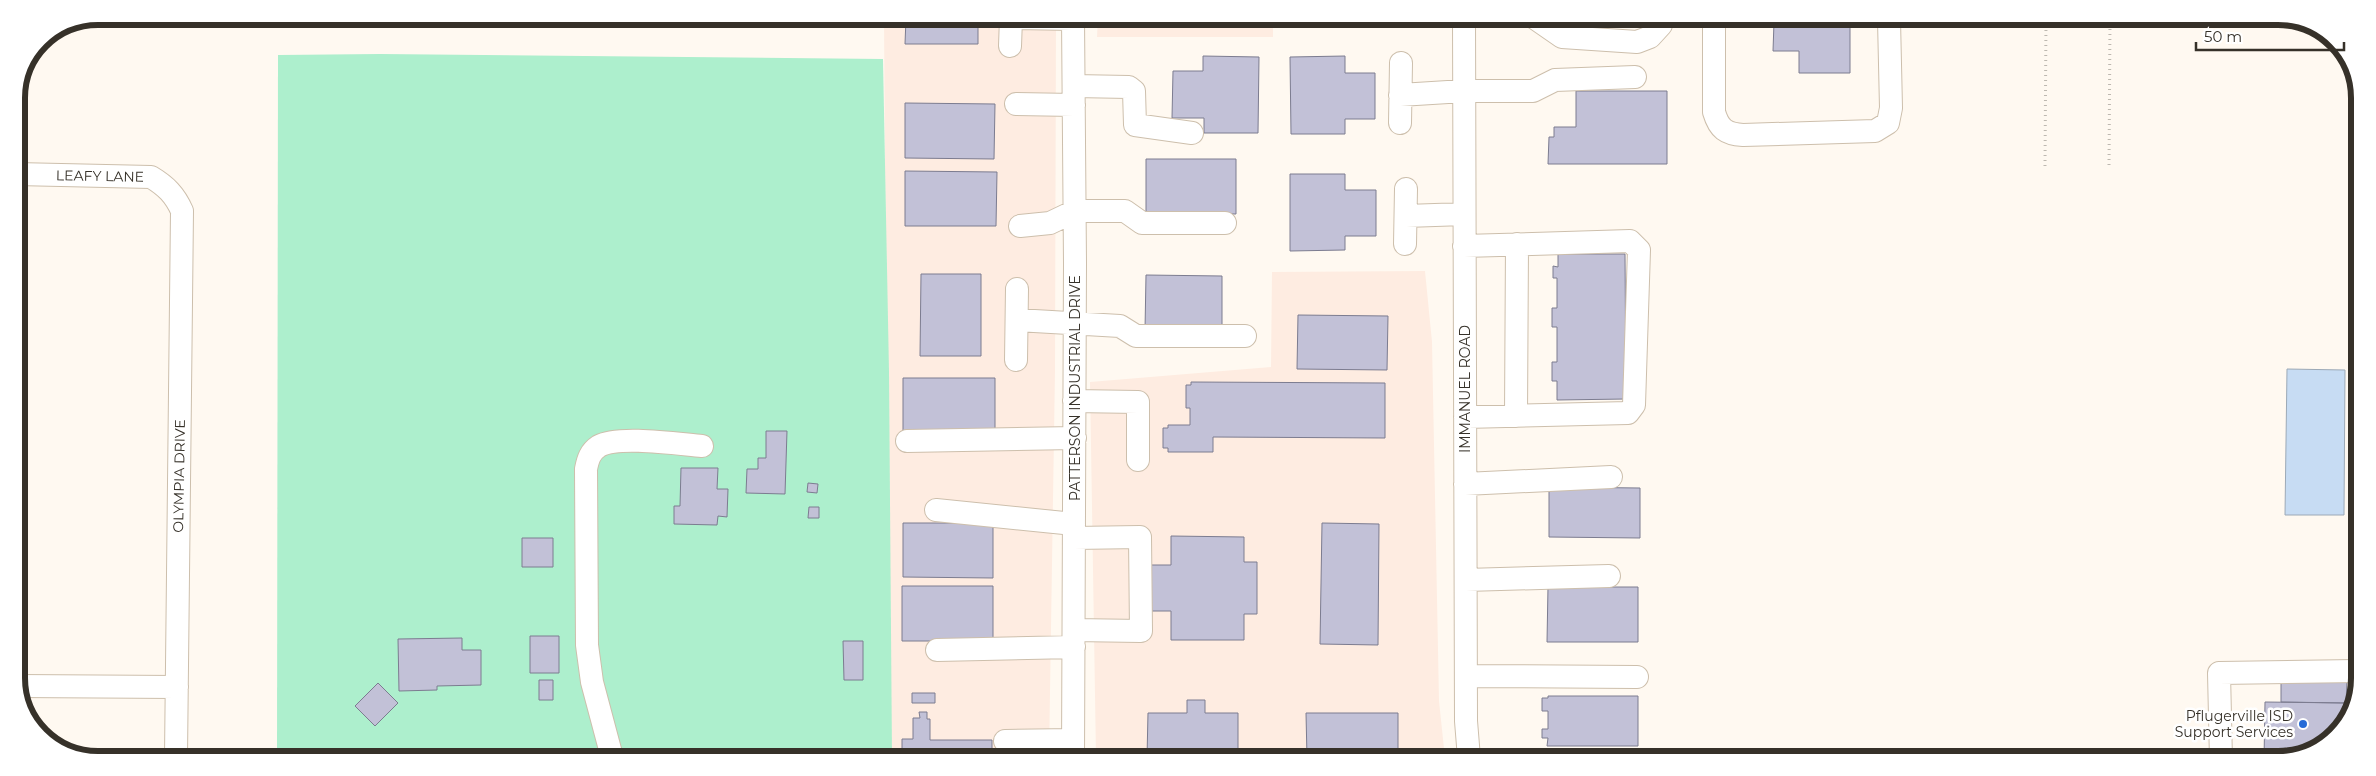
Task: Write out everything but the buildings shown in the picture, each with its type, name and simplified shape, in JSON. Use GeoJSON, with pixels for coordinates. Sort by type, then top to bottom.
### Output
{"type":"FeatureCollection","features":[{"type":"Feature","properties":{"kind":"street"},"geometry":{"type":"LineString","coordinates":[[1010,46],[1011,25]]}},
{"type":"Feature","properties":{"kind":"street","name":"PATTERSON INDUSTRIAL DRIVE"},"geometry":{"type":"LineString","coordinates":[[1073,25],[1075,438],[1073,749]]}},
{"type":"Feature","properties":{"kind":"street","name":"IMMANUEL ROAD"},"geometry":{"type":"LineString","coordinates":[[1464,25],[1466,721],[1468,751]]}},
{"type":"Feature","properties":{"kind":"street"},"geometry":{"type":"LineString","coordinates":[[1545,25],[1562,37],[1637,42],[1650,37],[1661,25]]}},
{"type":"Feature","properties":{"kind":"street"},"geometry":{"type":"LineString","coordinates":[[1714,25],[1714,112],[1718,125],[1723,130],[1729,134],[1743,135],[1875,131],[1888,123],[1891,108],[1889,25]]}},
{"type":"Feature","properties":{"kind":"street"},"geometry":{"type":"LineString","coordinates":[[1400,123],[1401,63]]}},
{"type":"Feature","properties":{"kind":"street"},"geometry":{"type":"LineString","coordinates":[[1400,95],[1464,91],[1533,91],[1555,80],[1635,77]]}},
{"type":"Feature","properties":{"kind":"street"},"geometry":{"type":"LineString","coordinates":[[1016,104],[1129,87],[1134,91],[1135,125],[1192,133]]}},
{"type":"Feature","properties":{"kind":"street","name":"LEAFY LANE"},"geometry":{"type":"LineString","coordinates":[[25,174],[151,177],[166,186],[176,198]]}},
{"type":"Feature","properties":{"kind":"street"},"geometry":{"type":"LineString","coordinates":[[1405,244],[1406,189]]}},
{"type":"Feature","properties":{"kind":"street","name":"OLYMPIA DRIVE"},"geometry":{"type":"LineString","coordinates":[[176,198],[182,211],[176,751]]}},
{"type":"Feature","properties":{"kind":"street"},"geometry":{"type":"LineString","coordinates":[[1020,226],[1050,223],[1075,212],[1125,211],[1142,223],[1225,223]]}},
{"type":"Feature","properties":{"kind":"street"},"geometry":{"type":"LineString","coordinates":[[1406,216],[1464,214]]}},
{"type":"Feature","properties":{"kind":"street"},"geometry":{"type":"LineString","coordinates":[[1464,246],[1630,241],[1639,250],[1634,405],[1628,413],[1465,417]]}},
{"type":"Feature","properties":{"kind":"street"},"geometry":{"type":"LineString","coordinates":[[1516,416],[1517,244]]}},
{"type":"Feature","properties":{"kind":"street"},"geometry":{"type":"LineString","coordinates":[[1016,360],[1017,289]]}},
{"type":"Feature","properties":{"kind":"street"},"geometry":{"type":"LineString","coordinates":[[1017,320],[1120,326],[1136,336],[1244,336]]}},
{"type":"Feature","properties":{"kind":"street"},"geometry":{"type":"LineString","coordinates":[[1074,401],[1138,402],[1138,460]]}},
{"type":"Feature","properties":{"kind":"street"},"geometry":{"type":"LineString","coordinates":[[907,441],[1075,438]]}},
{"type":"Feature","properties":{"kind":"street"},"geometry":{"type":"LineString","coordinates":[[611,751],[592,682],[587,646],[586,469],[589,456],[599,446],[615,440],[702,446]]}},
{"type":"Feature","properties":{"kind":"street"},"geometry":{"type":"LineString","coordinates":[[1466,484],[1611,477]]}},
{"type":"Feature","properties":{"kind":"street"},"geometry":{"type":"LineString","coordinates":[[936,510],[1074,531],[1140,537],[1141,631],[1074,639],[937,650]]}},
{"type":"Feature","properties":{"kind":"street"},"geometry":{"type":"LineString","coordinates":[[1466,580],[1609,576]]}},
{"type":"Feature","properties":{"kind":"street"},"geometry":{"type":"LineString","coordinates":[[2221,751],[2219,673],[2351,671]]}},
{"type":"Feature","properties":{"kind":"street"},"geometry":{"type":"LineString","coordinates":[[1467,676],[1637,677]]}},
{"type":"Feature","properties":{"kind":"street"},"geometry":{"type":"LineString","coordinates":[[25,686],[177,687]]}},
{"type":"Feature","properties":{"kind":"street"},"geometry":{"type":"LineString","coordinates":[[1005,741],[1073,749]]}},
{"type":"Feature","properties":{"kind":"path"},"geometry":{"type":"LineString","coordinates":[[2046,25],[2046,166]]}},
{"type":"Feature","properties":{"kind":"path"},"geometry":{"type":"LineString","coordinates":[[2109,166],[2110,25]]}},
{"type":"Feature","properties":{"kind":"shaded area"},"geometry":{"type":"Polygon","coordinates":[[[884,25],[1056,25],[1055,371],[1049,751],[889,751],[884,25]]]}},
{"type":"Feature","properties":{"kind":"shaded area"},"geometry":{"type":"Polygon","coordinates":[[[1098,25],[1273,25],[1273,37],[1097,37],[1098,25]]]}},
{"type":"Feature","properties":{"kind":"shaded area"},"geometry":{"type":"Polygon","coordinates":[[[1425,271],[1432,342],[1439,701],[1444,751],[1096,751],[1090,382],[1271,367],[1272,272],[1425,271]]]}},
{"type":"Feature","properties":{"kind":"green space"},"geometry":{"type":"Polygon","coordinates":[[[380,54],[883,59],[889,372],[892,751],[277,751],[278,55],[380,54]]]}},
{"type":"Feature","properties":{"kind":"water"},"geometry":{"type":"Polygon","coordinates":[[[2287,369],[2345,370],[2344,515],[2285,515],[2287,369]]]}},
{"type":"Feature","properties":{"kind":"place","name":"Pflugerville ISD Support Services"},"geometry":{"type":"Point","coordinates":[2303,724]}}]}
